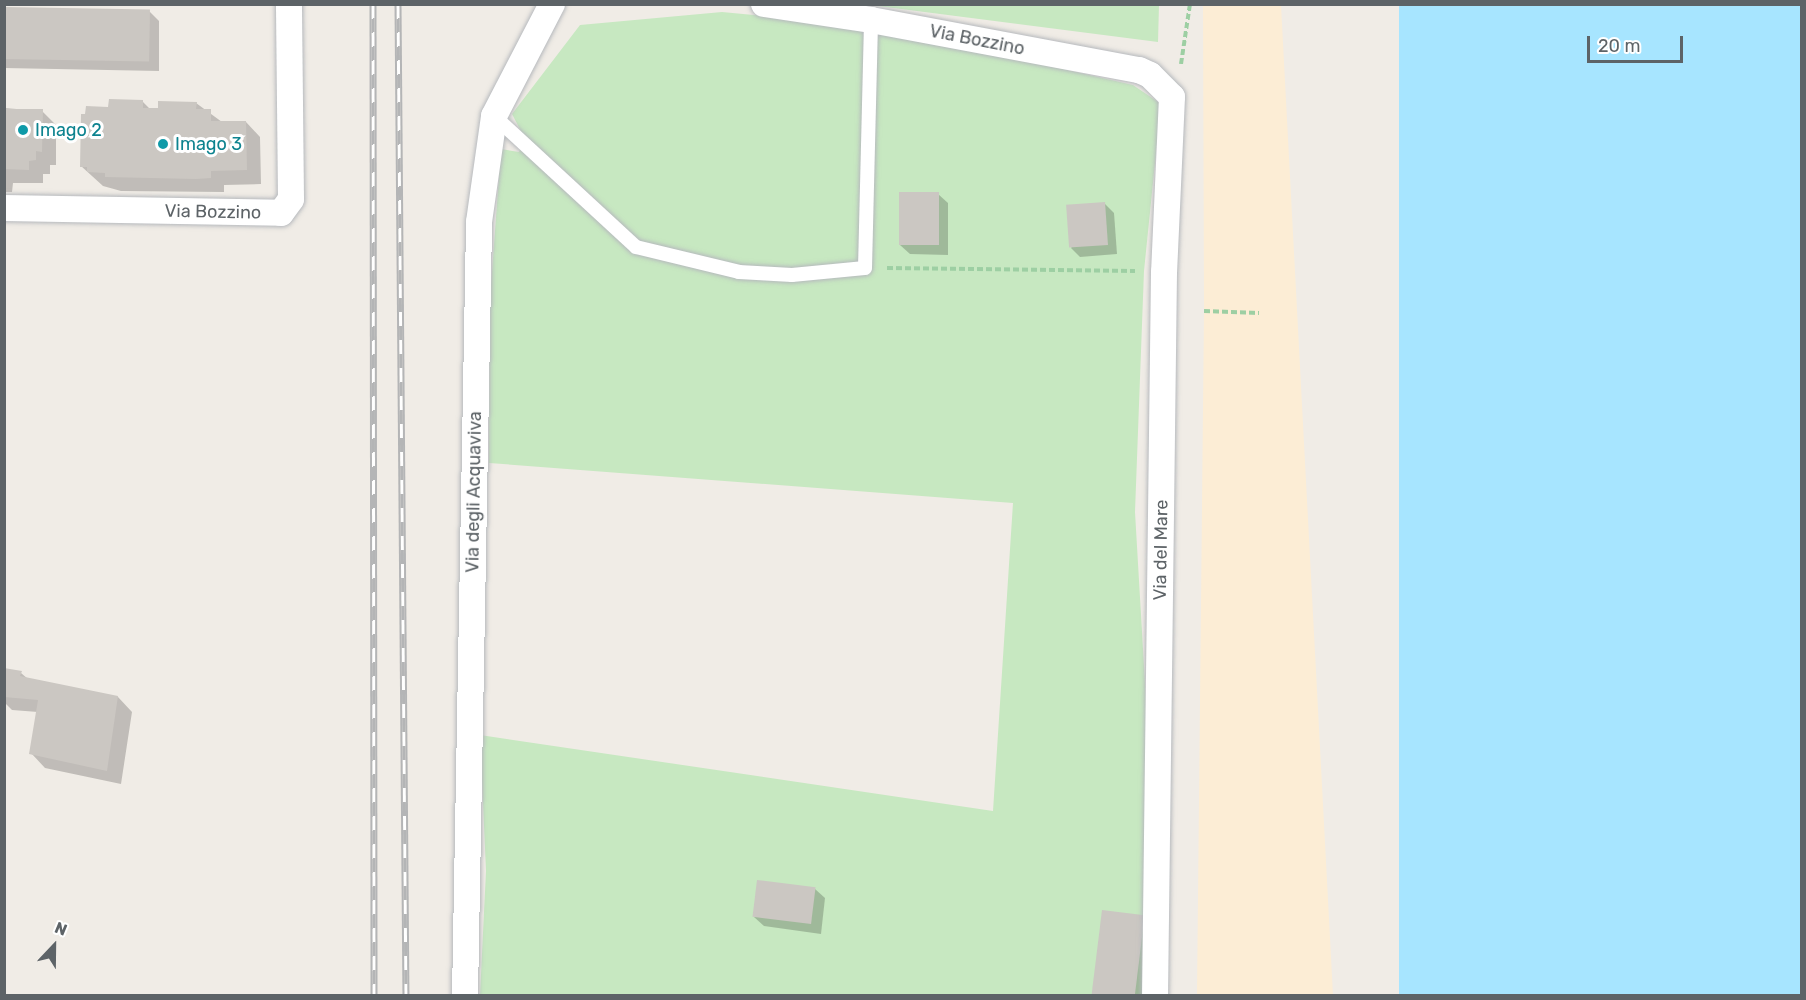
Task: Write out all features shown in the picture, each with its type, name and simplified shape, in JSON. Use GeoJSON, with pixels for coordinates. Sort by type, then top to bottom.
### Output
{"type":"FeatureCollection","features":[{"type":"Feature","properties":{"kind":"street","name":"Via Bozzino"},"geometry":{"type":"LineString","coordinates":[[4,208],[281,213],[291,200],[290,4]]}},
{"type":"Feature","properties":{"kind":"street","name":"Via degli Acquaviva"},"geometry":{"type":"LineString","coordinates":[[465,996],[479,222],[494,116],[552,4]]}},
{"type":"Feature","properties":{"kind":"street","name":"Via Bozzino"},"geometry":{"type":"LineString","coordinates":[[764,4],[815,8],[1139,70],[1168,95]]}},
{"type":"Feature","properties":{"kind":"street","name":"Via del Mare"},"geometry":{"type":"LineString","coordinates":[[1155,996],[1168,95]]}},
{"type":"Feature","properties":{"kind":"lane"},"geometry":{"type":"LineString","coordinates":[[494,116],[636,247],[739,272],[792,275],[866,268],[871,20]]}},
{"type":"Feature","properties":{"kind":"path"},"geometry":{"type":"LineString","coordinates":[[1168,95],[1179,73],[1190,4]]}},
{"type":"Feature","properties":{"kind":"path"},"geometry":{"type":"LineString","coordinates":[[866,268],[1144,271]]}},
{"type":"Feature","properties":{"kind":"path"},"geometry":{"type":"LineString","coordinates":[[1204,311],[1259,313]]}},
{"type":"Feature","properties":{"kind":"green space"},"geometry":{"type":"Polygon","coordinates":[[[870,5],[1159,5],[1158,42],[870,5]]]}},
{"type":"Feature","properties":{"kind":"green space"},"geometry":{"type":"Polygon","coordinates":[[[722,12],[870,26],[906,33],[1133,85],[1161,104],[1144,271],[1135,512],[1154,837],[1153,995],[480,995],[486,871],[480,735],[993,811],[1013,503],[489,463],[490,299],[501,149],[519,152],[525,139],[512,114],[580,25],[722,12]]]}},
{"type":"Feature","properties":{"kind":"sand"},"geometry":{"type":"Polygon","coordinates":[[[1203,5],[1281,5],[1333,995],[1197,995],[1204,311],[1203,5]]]}},
{"type":"Feature","properties":{"kind":"water"},"geometry":{"type":"Polygon","coordinates":[[[1399,5],[1801,5],[1801,995],[1399,995],[1399,5]]]}},
{"type":"Feature","properties":{"kind":"building"},"geometry":{"type":"Polygon","coordinates":[[[4,7],[150,10],[149,62],[4,59],[4,7]]]}},
{"type":"Feature","properties":{"kind":"building","name":"Imago 3"},"geometry":{"type":"Polygon","coordinates":[[[109,99],[143,100],[143,108],[158,108],[158,101],[197,102],[196,109],[211,109],[211,121],[246,121],[247,170],[211,171],[211,178],[196,179],[105,177],[105,173],[87,172],[87,167],[80,167],[81,114],[85,114],[86,106],[108,107],[109,99]]]}},
{"type":"Feature","properties":{"kind":"building","name":"Imago 2"},"geometry":{"type":"Polygon","coordinates":[[[4,109],[43,109],[42,152],[36,151],[36,160],[29,161],[29,170],[4,169],[4,109]]]}},
{"type":"Feature","properties":{"kind":"building"},"geometry":{"type":"Polygon","coordinates":[[[899,192],[939,192],[939,245],[899,245],[899,192]]]}},
{"type":"Feature","properties":{"kind":"building"},"geometry":{"type":"Polygon","coordinates":[[[1105,202],[1108,245],[1069,248],[1066,205],[1105,202]]]}},
{"type":"Feature","properties":{"kind":"building"},"geometry":{"type":"Polygon","coordinates":[[[4,668],[22,671],[20,676],[118,696],[107,771],[29,754],[38,700],[4,697],[4,668]]]}},
{"type":"Feature","properties":{"kind":"building"},"geometry":{"type":"Polygon","coordinates":[[[757,880],[816,887],[811,924],[752,917],[757,880]]]}},
{"type":"Feature","properties":{"kind":"building"},"geometry":{"type":"Polygon","coordinates":[[[1102,910],[1145,915],[1135,996],[1091,996],[1102,910]]]}},
{"type":"Feature","properties":{"kind":"railway"},"geometry":{"type":"LineString","coordinates":[[373,4],[374,996]]}},
{"type":"Feature","properties":{"kind":"railway"},"geometry":{"type":"LineString","coordinates":[[398,4],[406,996]]}},
{"type":"Feature","properties":{"kind":"place","name":"Imago 2"},"geometry":{"type":"Point","coordinates":[23,130]}},
{"type":"Feature","properties":{"kind":"place","name":"Imago 3"},"geometry":{"type":"Point","coordinates":[163,144]}}]}
